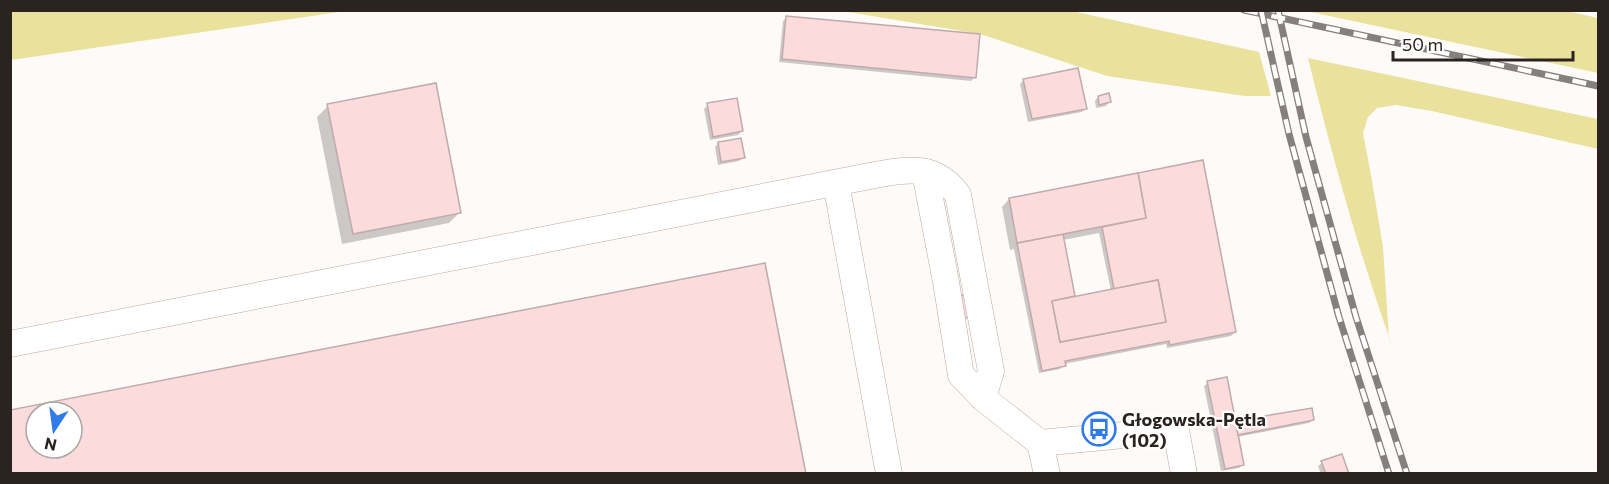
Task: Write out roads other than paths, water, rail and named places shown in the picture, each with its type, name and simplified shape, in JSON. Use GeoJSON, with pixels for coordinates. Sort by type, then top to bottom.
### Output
{"type":"FeatureCollection","features":[{"type":"Feature","properties":{"kind":"street"},"geometry":{"type":"LineString","coordinates":[[10,344],[901,170],[915,170],[925,172],[946,282],[960,375],[983,398],[1040,443],[1047,474]]}},
{"type":"Feature","properties":{"kind":"street"},"geometry":{"type":"LineString","coordinates":[[836,183],[889,474]]}},
{"type":"Feature","properties":{"kind":"street"},"geometry":{"type":"LineString","coordinates":[[1040,443],[1176,430],[1184,474]]}},
{"type":"Feature","properties":{"kind":"railway"},"geometry":{"type":"LineString","coordinates":[[1244,10],[1598,86]]}},
{"type":"Feature","properties":{"kind":"railway"},"geometry":{"type":"LineString","coordinates":[[1261,10],[1289,134],[1339,317],[1389,474]]}},
{"type":"Feature","properties":{"kind":"railway"},"geometry":{"type":"LineString","coordinates":[[1278,10],[1306,137],[1356,317],[1407,474]]}},
{"type":"Feature","properties":{"kind":"place","name":"Głogowska-Pętla (102)"},"geometry":{"type":"Point","coordinates":[1099,429]}}]}
